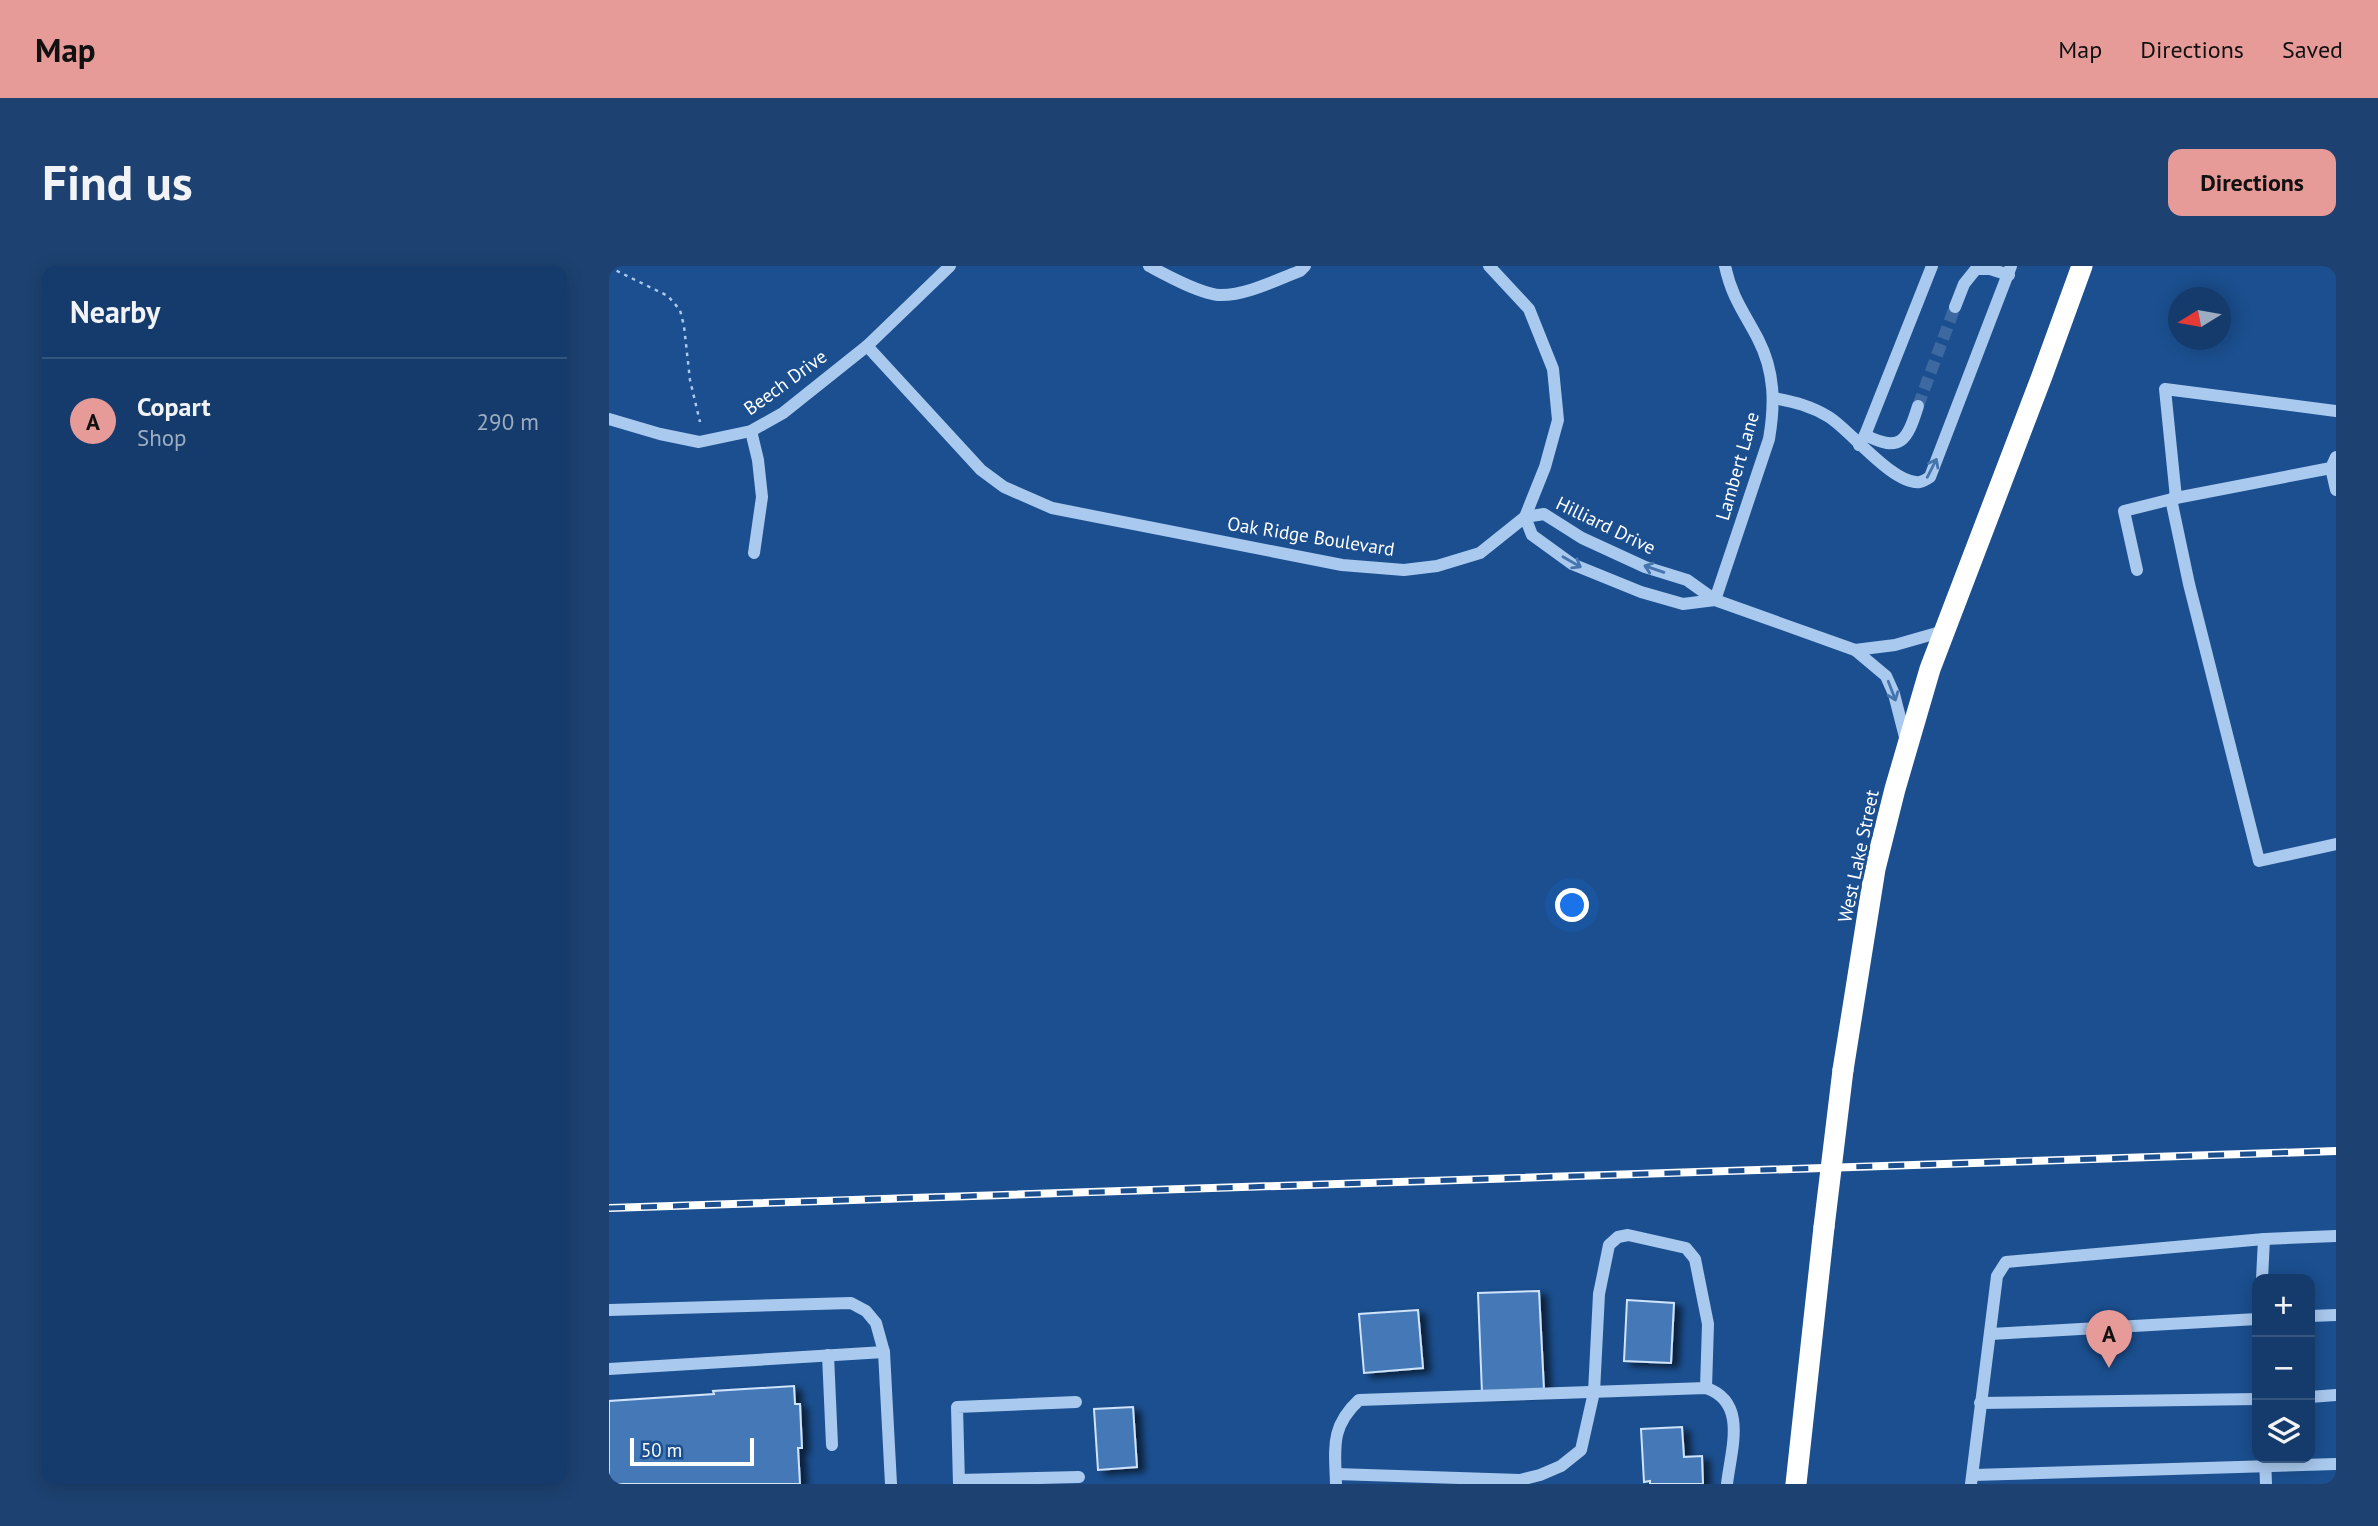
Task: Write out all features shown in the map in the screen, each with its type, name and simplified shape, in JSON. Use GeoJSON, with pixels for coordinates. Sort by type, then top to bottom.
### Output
{"type":"FeatureCollection","features":[{"type":"Feature","properties":{"kind":"highway","name":"West Lake Street"},"geometry":{"type":"LineString","coordinates":[[1796,1484],[1843,1070],[1875,869],[1930,669],[2082,266]]}},
{"type":"Feature","properties":{"kind":"street","name":"Beech Drive"},"geometry":{"type":"LineString","coordinates":[[609,419],[699,442],[751,431],[783,412],[867,346],[950,266]]}},
{"type":"Feature","properties":{"kind":"street"},"geometry":{"type":"LineString","coordinates":[[1149,266],[1179,282],[1220,295],[1254,288],[1300,271],[1304,266]]}},
{"type":"Feature","properties":{"kind":"street","name":"Oak Ridge Boulevard"},"geometry":{"type":"LineString","coordinates":[[867,346],[981,470],[1004,487],[1052,508],[1342,565],[1404,570],[1437,566],[1480,553],[1525,517],[1545,467],[1558,420],[1553,369],[1529,309],[1489,266]]}},
{"type":"Feature","properties":{"kind":"street","name":"Lambert Lane"},"geometry":{"type":"LineString","coordinates":[[1714,600],[1769,439],[1773,398],[1768,365],[1759,340],[1738,307],[1729,286],[1725,266]]}},
{"type":"Feature","properties":{"kind":"street"},"geometry":{"type":"LineString","coordinates":[[1862,440],[1932,266]]}},
{"type":"Feature","properties":{"kind":"street"},"geometry":{"type":"LineString","coordinates":[[1773,398],[1803,403],[1832,419],[1862,440],[1908,480],[1920,482],[1930,477],[2010,271],[1976,269],[1964,284],[1955,307]]}},
{"type":"Feature","properties":{"kind":"street"},"geometry":{"type":"LineString","coordinates":[[2336,411],[2165,389],[2174,499],[2189,584],[2259,861],[2336,844]]}},
{"type":"Feature","properties":{"kind":"street"},"geometry":{"type":"LineString","coordinates":[[1862,440],[1895,445],[1903,440],[1918,406]]}},
{"type":"Feature","properties":{"kind":"street"},"geometry":{"type":"LineString","coordinates":[[751,431],[758,460],[762,497],[754,553]]}},
{"type":"Feature","properties":{"kind":"street"},"geometry":{"type":"LineString","coordinates":[[2137,570],[2124,511],[2334,465],[2336,490]]}},
{"type":"Feature","properties":{"kind":"street","name":"Hilliard Drive"},"geometry":{"type":"LineString","coordinates":[[1714,600],[1683,604],[1641,592],[1572,564],[1531,535],[1525,517],[1544,514],[1582,538],[1645,567],[1687,580],[1714,600],[1855,650],[1886,676],[1894,694],[1907,746]]}},
{"type":"Feature","properties":{"kind":"street","name":"Hilliard Drive"},"geometry":{"type":"LineString","coordinates":[[1855,650],[1895,645],[1944,631]]}},
{"type":"Feature","properties":{"kind":"street"},"geometry":{"type":"LineString","coordinates":[[1706,1388],[1708,1324],[1695,1259],[1686,1248],[1628,1235],[1618,1237],[1609,1245],[1599,1294],[1594,1392],[1581,1450],[1560,1466],[1520,1480],[1336,1479],[1335,1448],[1338,1427],[1347,1410],[1359,1400],[1594,1392],[1706,1388],[1718,1392],[1729,1404],[1734,1416],[1727,1484]]}},
{"type":"Feature","properties":{"kind":"street"},"geometry":{"type":"LineString","coordinates":[[2252,1463],[1972,1479],[1997,1276],[2006,1262],[2264,1239],[2336,1236]]}},
{"type":"Feature","properties":{"kind":"street"},"geometry":{"type":"LineString","coordinates":[[2262,1274],[2264,1239]]}},
{"type":"Feature","properties":{"kind":"street"},"geometry":{"type":"LineString","coordinates":[[609,1310],[851,1303],[866,1311],[876,1323],[884,1352],[891,1484]]}},
{"type":"Feature","properties":{"kind":"street"},"geometry":{"type":"LineString","coordinates":[[2315,1316],[2336,1315]]}},
{"type":"Feature","properties":{"kind":"street"},"geometry":{"type":"LineString","coordinates":[[1991,1334],[2252,1319]]}},
{"type":"Feature","properties":{"kind":"street"},"geometry":{"type":"LineString","coordinates":[[609,1369],[884,1352]]}},
{"type":"Feature","properties":{"kind":"street"},"geometry":{"type":"LineString","coordinates":[[828,1355],[832,1445]]}},
{"type":"Feature","properties":{"kind":"street"},"geometry":{"type":"LineString","coordinates":[[2315,1397],[2336,1395]]}},
{"type":"Feature","properties":{"kind":"street"},"geometry":{"type":"LineString","coordinates":[[1980,1403],[2252,1399]]}},
{"type":"Feature","properties":{"kind":"street"},"geometry":{"type":"LineString","coordinates":[[1076,1402],[957,1407],[959,1482],[1079,1477]]}},
{"type":"Feature","properties":{"kind":"street"},"geometry":{"type":"LineString","coordinates":[[2265,1463],[2266,1484]]}},
{"type":"Feature","properties":{"kind":"street"},"geometry":{"type":"LineString","coordinates":[[2300,1463],[2336,1464]]}},
{"type":"Feature","properties":{"kind":"path"},"geometry":{"type":"LineString","coordinates":[[609,267],[668,296],[680,310],[690,380],[700,422]]}},
{"type":"Feature","properties":{"kind":"building"},"geometry":{"type":"Polygon","coordinates":[[[1539,1291],[1544,1390],[1482,1393],[1478,1293],[1539,1291]]]}},
{"type":"Feature","properties":{"kind":"building"},"geometry":{"type":"Polygon","coordinates":[[[1627,1300],[1674,1303],[1671,1363],[1624,1361],[1627,1300]]]}},
{"type":"Feature","properties":{"kind":"building"},"geometry":{"type":"Polygon","coordinates":[[[1418,1310],[1423,1368],[1364,1373],[1359,1314],[1418,1310]]]}},
{"type":"Feature","properties":{"kind":"building"},"geometry":{"type":"Polygon","coordinates":[[[794,1386],[795,1404],[800,1404],[800,1484],[609,1484],[609,1401],[794,1386]]]}},
{"type":"Feature","properties":{"kind":"building"},"geometry":{"type":"Polygon","coordinates":[[[1133,1407],[1137,1467],[1098,1470],[1094,1409],[1133,1407]]]}},
{"type":"Feature","properties":{"kind":"building"},"geometry":{"type":"Polygon","coordinates":[[[1682,1427],[1684,1457],[1702,1456],[1703,1484],[1644,1482],[1641,1429],[1682,1427]]]}},
{"type":"Feature","properties":{"kind":"tunnel"},"geometry":{"type":"LineString","coordinates":[[1918,406],[1955,307]]}},
{"type":"Feature","properties":{"kind":"railway"},"geometry":{"type":"LineString","coordinates":[[609,1208],[2336,1151]]}},
{"type":"Feature","properties":{"kind":"place","name":"Copart"},"geometry":{"type":"Point","coordinates":[2109,1368]}}]}
